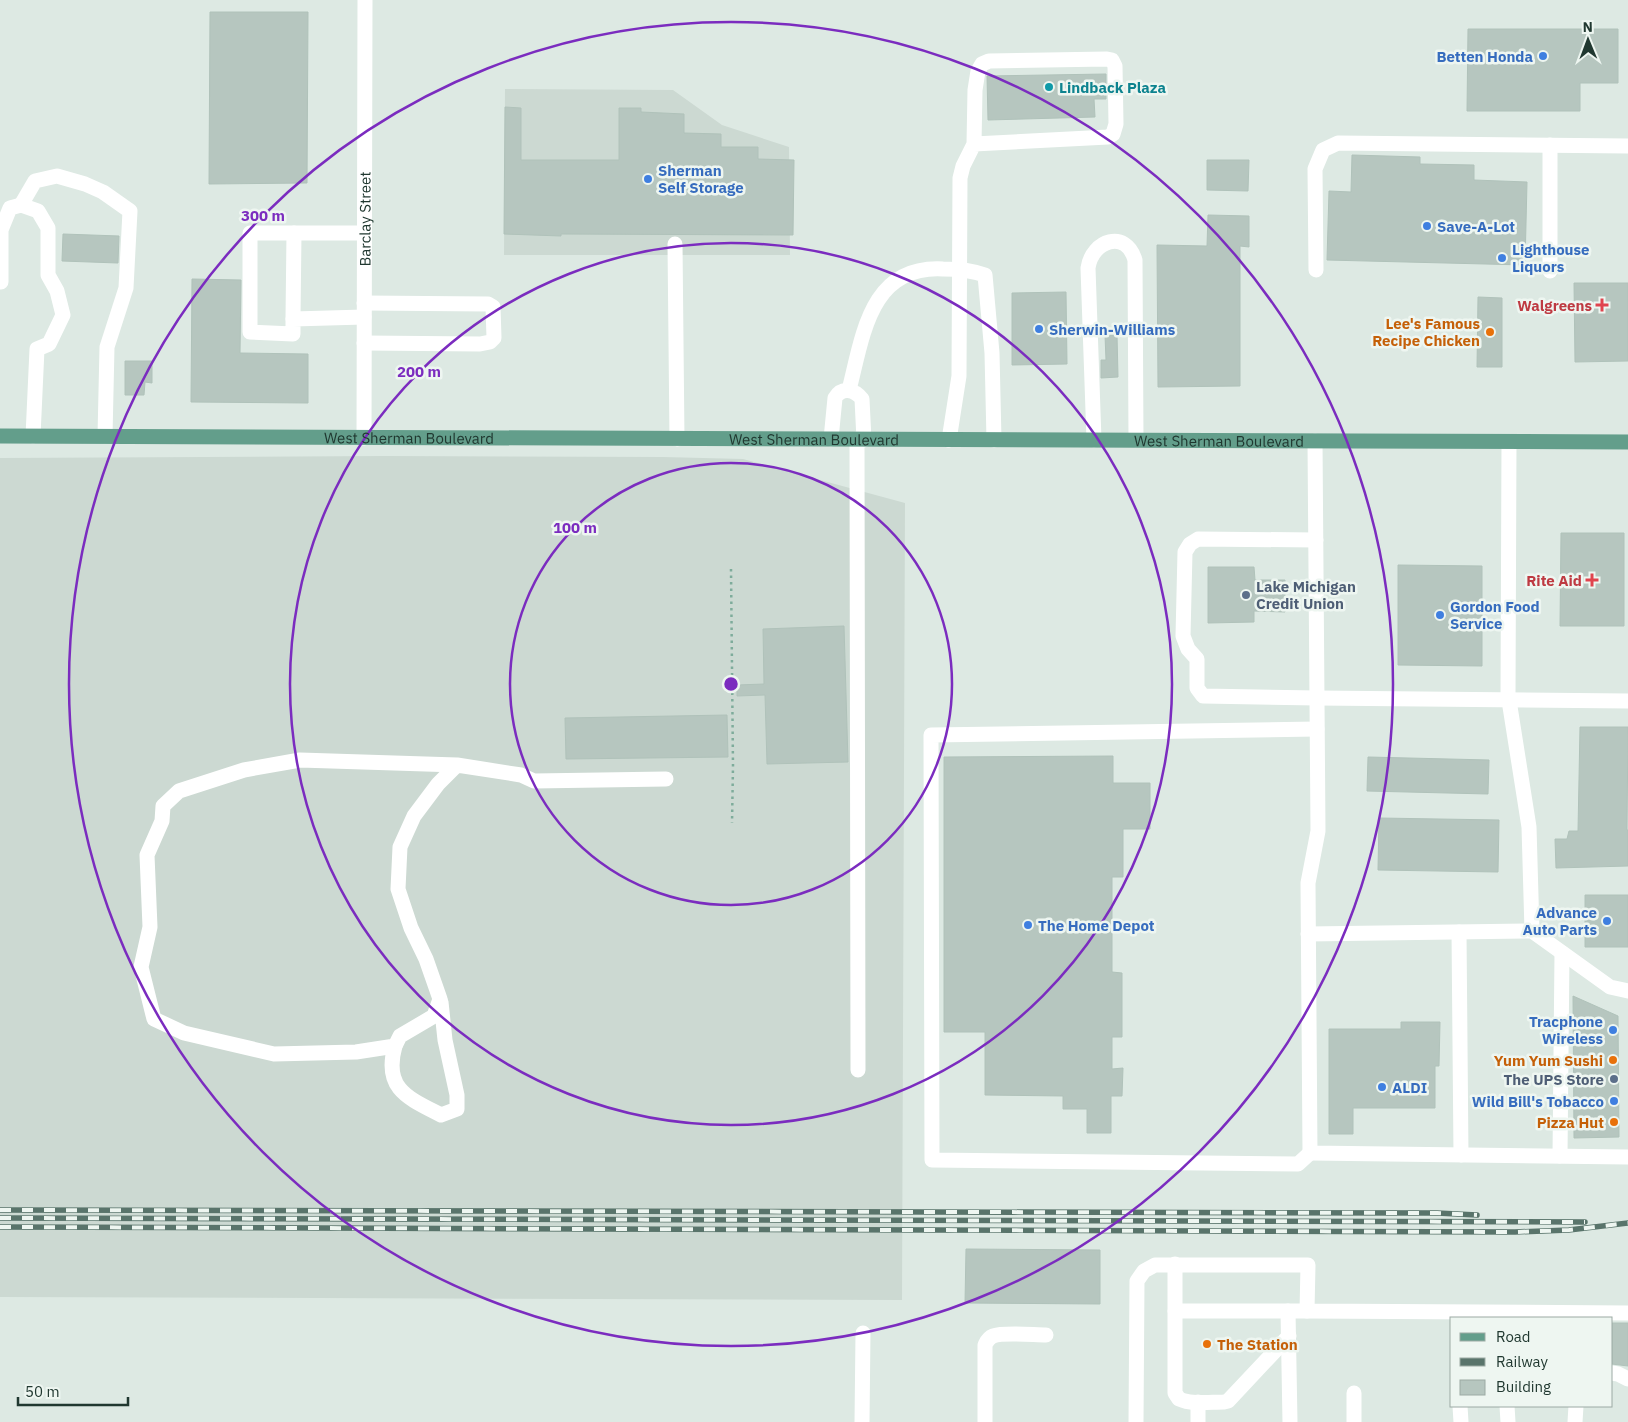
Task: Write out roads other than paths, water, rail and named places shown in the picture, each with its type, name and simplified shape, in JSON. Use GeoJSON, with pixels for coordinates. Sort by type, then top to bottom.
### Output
{"type":"FeatureCollection","features":[{"type":"Feature","properties":{"kind":"main road","name":"West Sherman Boulevard"},"geometry":{"type":"LineString","coordinates":[[0,436],[1628,442]]}},
{"type":"Feature","properties":{"kind":"street","name":"Barclay Street"},"geometry":{"type":"LineString","coordinates":[[364,438],[365,0]]}},
{"type":"Feature","properties":{"kind":"street"},"geometry":{"type":"LineString","coordinates":[[949,440],[960,376],[960,178],[963,166],[974,144],[975,90],[978,71],[982,64],[990,61],[1112,60],[1115,66],[1116,124],[1113,134],[1108,137],[974,144]]}},
{"type":"Feature","properties":{"kind":"street"},"geometry":{"type":"LineString","coordinates":[[1316,270],[1315,169],[1323,150],[1338,143],[1628,146]]}},
{"type":"Feature","properties":{"kind":"street"},"geometry":{"type":"LineString","coordinates":[[1550,145],[1550,272]]}},
{"type":"Feature","properties":{"kind":"street"},"geometry":{"type":"LineString","coordinates":[[1,282],[1,230],[10,208],[21,204],[35,182],[57,176],[85,184],[103,192],[130,211],[126,288],[107,347],[105,436]]}},
{"type":"Feature","properties":{"kind":"street"},"geometry":{"type":"LineString","coordinates":[[21,204],[38,211],[48,228],[48,275],[56,291],[63,315],[49,344],[37,349],[34,436]]}},
{"type":"Feature","properties":{"kind":"street"},"geometry":{"type":"LineString","coordinates":[[294,233],[293,334],[250,332],[250,233],[294,233],[364,233]]}},
{"type":"Feature","properties":{"kind":"street"},"geometry":{"type":"LineString","coordinates":[[1094,440],[1088,268],[1089,260],[1101,245],[1117,242],[1126,245],[1133,251],[1135,260],[1136,440]]}},
{"type":"Feature","properties":{"kind":"street"},"geometry":{"type":"LineString","coordinates":[[675,244],[677,439]]}},
{"type":"Feature","properties":{"kind":"street"},"geometry":{"type":"LineString","coordinates":[[849,390],[864,328],[874,305],[884,290],[900,277],[914,270],[929,268],[960,270],[985,275],[992,353],[994,440]]}},
{"type":"Feature","properties":{"kind":"street"},"geometry":{"type":"LineString","coordinates":[[293,319],[364,310],[488,304],[493,307],[494,338],[490,342],[480,344],[364,343]]}},
{"type":"Feature","properties":{"kind":"street"},"geometry":{"type":"LineString","coordinates":[[831,439],[835,398],[842,391],[849,390],[858,394],[862,399],[858,1070]]}},
{"type":"Feature","properties":{"kind":"street"},"geometry":{"type":"LineString","coordinates":[[1310,1153],[1308,883],[1318,831],[1315,441]]}},
{"type":"Feature","properties":{"kind":"street"},"geometry":{"type":"LineString","coordinates":[[1509,442],[1509,700],[1528,827],[1532,931]]}},
{"type":"Feature","properties":{"kind":"street"},"geometry":{"type":"LineString","coordinates":[[1316,540],[1198,539],[1190,544],[1185,552],[1184,636],[1188,649],[1197,660],[1197,688],[1203,696],[1628,701]]}},
{"type":"Feature","properties":{"kind":"street"},"geometry":{"type":"LineString","coordinates":[[1317,729],[931,735],[932,1160],[1298,1164],[1310,1153],[1628,1156]]}},
{"type":"Feature","properties":{"kind":"street"},"geometry":{"type":"LineString","coordinates":[[395,1046],[356,1052],[274,1054],[184,1034],[154,1019],[141,967],[150,927],[147,855],[162,821],[163,806],[179,791],[244,770],[300,760],[457,765],[522,775],[534,781],[666,779]]}},
{"type":"Feature","properties":{"kind":"street"},"geometry":{"type":"LineString","coordinates":[[440,999],[434,1016],[400,1036],[391,1061],[394,1082],[409,1098],[441,1115],[457,1109],[457,1095],[445,1040],[440,999],[426,959],[411,928],[398,889],[400,847],[414,816],[438,784],[457,765]]}},
{"type":"Feature","properties":{"kind":"street"},"geometry":{"type":"LineString","coordinates":[[1308,934],[1532,931],[1610,987],[1628,992]]}},
{"type":"Feature","properties":{"kind":"street"},"geometry":{"type":"LineString","coordinates":[[1459,932],[1460,1155]]}},
{"type":"Feature","properties":{"kind":"street"},"geometry":{"type":"LineString","coordinates":[[1560,1156],[1562,953]]}},
{"type":"Feature","properties":{"kind":"street"},"geometry":{"type":"LineString","coordinates":[[1175,1264],[1175,1393],[1176,1397],[1182,1401],[1224,1402],[1228,1400],[1288,1336]]}},
{"type":"Feature","properties":{"kind":"street"},"geometry":{"type":"LineString","coordinates":[[1136,1422],[1137,1281],[1139,1276],[1149,1267],[1175,1264],[1308,1265],[1308,1311]]}},
{"type":"Feature","properties":{"kind":"street"},"geometry":{"type":"LineString","coordinates":[[1175,1310],[1459,1315],[1577,1315],[1628,1312]]}},
{"type":"Feature","properties":{"kind":"street"},"geometry":{"type":"LineString","coordinates":[[1288,1311],[1290,1422]]}},
{"type":"Feature","properties":{"kind":"street"},"geometry":{"type":"LineString","coordinates":[[862,1422],[863,1333]]}},
{"type":"Feature","properties":{"kind":"street"},"geometry":{"type":"LineString","coordinates":[[985,1422],[985,1346],[989,1338],[997,1335],[1046,1335]]}},
{"type":"Feature","properties":{"kind":"street"},"geometry":{"type":"LineString","coordinates":[[1354,1393],[1354,1422]]}},
{"type":"Feature","properties":{"kind":"street"},"geometry":{"type":"LineString","coordinates":[[1198,1402],[1198,1422]]}},
{"type":"Feature","properties":{"kind":"street"},"geometry":{"type":"LineString","coordinates":[[1460,1407],[1461,1422]]}},
{"type":"Feature","properties":{"kind":"street"},"geometry":{"type":"LineString","coordinates":[[1507,1407],[1508,1422]]}},
{"type":"Feature","properties":{"kind":"street"},"geometry":{"type":"LineString","coordinates":[[1575,1422],[1576,1407]]}},
{"type":"Feature","properties":{"kind":"railway"},"geometry":{"type":"LineString","coordinates":[[0,1210],[1437,1213],[1477,1215]]}},
{"type":"Feature","properties":{"kind":"railway"},"geometry":{"type":"LineString","coordinates":[[0,1218],[1585,1222]]}},
{"type":"Feature","properties":{"kind":"railway"},"geometry":{"type":"LineString","coordinates":[[0,1227],[1515,1232],[1569,1230],[1628,1223]]}},
{"type":"Feature","properties":{"kind":"place","name":"Betten Honda"},"geometry":{"type":"Point","coordinates":[1543,56]}},
{"type":"Feature","properties":{"kind":"place","name":"Lindback Plaza"},"geometry":{"type":"Point","coordinates":[1049,87]}},
{"type":"Feature","properties":{"kind":"place","name":"Sherman Self Storage"},"geometry":{"type":"Point","coordinates":[648,179]}},
{"type":"Feature","properties":{"kind":"place","name":"Save-A-Lot"},"geometry":{"type":"Point","coordinates":[1427,226]}},
{"type":"Feature","properties":{"kind":"place","name":"Lighthouse Liquors"},"geometry":{"type":"Point","coordinates":[1502,258]}},
{"type":"Feature","properties":{"kind":"place","name":"Walgreens"},"geometry":{"type":"Point","coordinates":[1602,305]}},
{"type":"Feature","properties":{"kind":"place","name":"Sherwin-Williams"},"geometry":{"type":"Point","coordinates":[1039,329]}},
{"type":"Feature","properties":{"kind":"place","name":"Lee's Famous Recipe Chicken"},"geometry":{"type":"Point","coordinates":[1490,332]}},
{"type":"Feature","properties":{"kind":"place","name":"Rite Aid"},"geometry":{"type":"Point","coordinates":[1592,580]}},
{"type":"Feature","properties":{"kind":"place","name":"Lake Michigan Credit Union"},"geometry":{"type":"Point","coordinates":[1246,595]}},
{"type":"Feature","properties":{"kind":"place","name":"Gordon Food Service"},"geometry":{"type":"Point","coordinates":[1440,615]}},
{"type":"Feature","properties":{"kind":"place","name":"Advance Auto Parts"},"geometry":{"type":"Point","coordinates":[1607,921]}},
{"type":"Feature","properties":{"kind":"place","name":"The Home Depot"},"geometry":{"type":"Point","coordinates":[1028,925]}},
{"type":"Feature","properties":{"kind":"place","name":"Tracphone Wireless"},"geometry":{"type":"Point","coordinates":[1613,1030]}},
{"type":"Feature","properties":{"kind":"place","name":"Yum Yum Sushi"},"geometry":{"type":"Point","coordinates":[1613,1060]}},
{"type":"Feature","properties":{"kind":"place","name":"The UPS Store"},"geometry":{"type":"Point","coordinates":[1614,1079]}},
{"type":"Feature","properties":{"kind":"place","name":"ALDI"},"geometry":{"type":"Point","coordinates":[1382,1087]}},
{"type":"Feature","properties":{"kind":"place","name":"Wild Bill's Tobacco"},"geometry":{"type":"Point","coordinates":[1614,1101]}},
{"type":"Feature","properties":{"kind":"place","name":"Pizza Hut"},"geometry":{"type":"Point","coordinates":[1614,1122]}},
{"type":"Feature","properties":{"kind":"place","name":"The Station"},"geometry":{"type":"Point","coordinates":[1207,1344]}}]}
